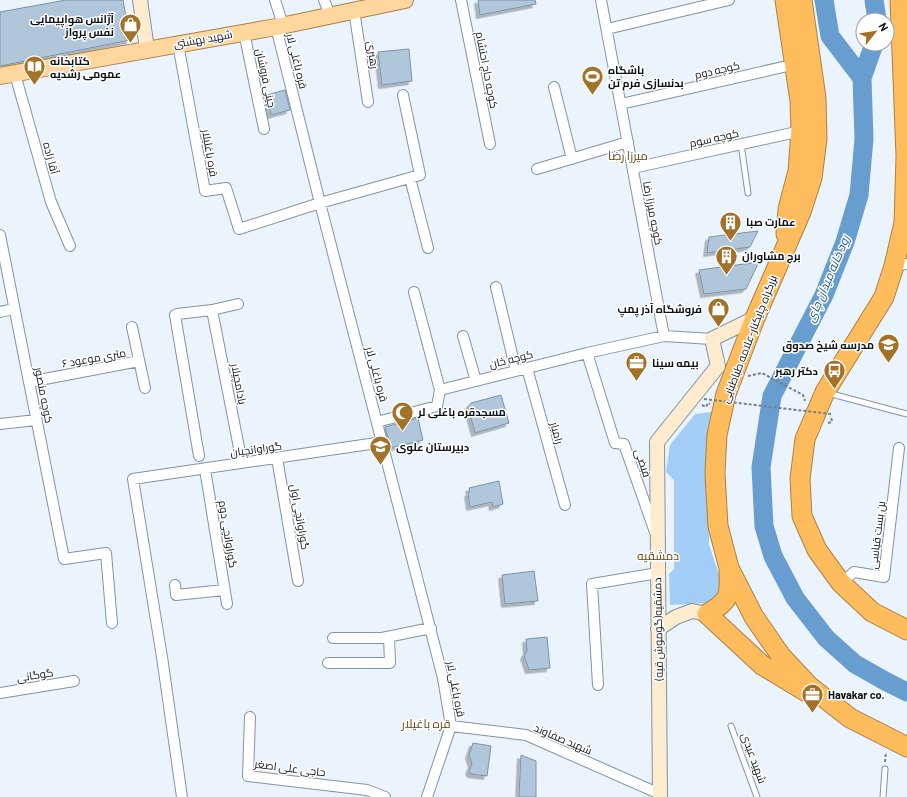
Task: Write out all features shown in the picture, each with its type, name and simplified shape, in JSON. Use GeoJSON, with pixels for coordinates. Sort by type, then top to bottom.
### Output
{"type":"FeatureCollection","features":[{"type":"Feature","properties":{"kind":"highway"},"geometry":{"type":"LineString","coordinates":[[785,0],[796,64],[800,101],[801,131],[798,171],[788,209],[785,250]]}},
{"type":"Feature","properties":{"kind":"highway","name":"بزرگراه چایکنار-علامه طباطبایی"},"geometry":{"type":"LineString","coordinates":[[802,0],[816,98],[817,139],[812,178],[801,212],[755,318],[726,394],[717,436],[715,473],[718,526],[729,568],[754,617],[781,656],[809,686],[850,718],[907,747]]}},
{"type":"Feature","properties":{"kind":"highway"},"geometry":{"type":"LineString","coordinates":[[900,0],[906,156],[906,218],[901,265],[884,297],[825,392],[805,439],[800,479],[802,516],[816,550],[841,583],[872,612],[907,630]]}},
{"type":"Feature","properties":{"kind":"highway"},"geometry":{"type":"LineString","coordinates":[[729,568],[730,592],[723,605],[707,614],[762,665],[850,718],[907,736]]}},
{"type":"Feature","properties":{"kind":"main road"},"geometry":{"type":"LineString","coordinates":[[140,0],[147,49]]}},
{"type":"Feature","properties":{"kind":"main road","name":"شهید بهشتى"},"geometry":{"type":"LineString","coordinates":[[8,75],[280,26],[354,10],[375,3],[405,0]]}},
{"type":"Feature","properties":{"kind":"main road"},"geometry":{"type":"LineString","coordinates":[[712,339],[755,318]]}},
{"type":"Feature","properties":{"kind":"main road","name":"دمشقیه(گوموش قیه)"},"geometry":{"type":"LineString","coordinates":[[660,796],[657,442],[718,366],[712,339]]}},
{"type":"Feature","properties":{"kind":"main road"},"geometry":{"type":"LineString","coordinates":[[658,629],[676,617],[692,611],[707,614]]}},
{"type":"Feature","properties":{"kind":"street","name":"قره باغلی لار"},"geometry":{"type":"LineString","coordinates":[[276,0],[280,26],[320,203],[443,678],[451,726],[426,797]]}},
{"type":"Feature","properties":{"kind":"street"},"geometry":{"type":"LineString","coordinates":[[324,0],[330,15]]}},
{"type":"Feature","properties":{"kind":"street","name":"کوچه حاج احتشام"},"geometry":{"type":"LineString","coordinates":[[462,0],[490,144]]}},
{"type":"Feature","properties":{"kind":"street","name":"کوچه میرزا رضا"},"geometry":{"type":"LineString","coordinates":[[601,0],[664,336]]}},
{"type":"Feature","properties":{"kind":"street"},"geometry":{"type":"LineString","coordinates":[[607,29],[729,0]]}},
{"type":"Feature","properties":{"kind":"street","name":"رهبری"},"geometry":{"type":"LineString","coordinates":[[354,10],[368,102]]}},
{"type":"Feature","properties":{"kind":"street","name":"چینی فروشان"},"geometry":{"type":"LineString","coordinates":[[244,32],[264,129]]}},
{"type":"Feature","properties":{"kind":"street","name":"قره باغلیلار"},"geometry":{"type":"LineString","coordinates":[[178,44],[204,191],[226,188],[239,229],[320,203]]}},
{"type":"Feature","properties":{"kind":"street","name":"کوچه دوم"},"geometry":{"type":"LineString","coordinates":[[621,104],[796,64]]}},
{"type":"Feature","properties":{"kind":"street","name":"آقا زاده"},"geometry":{"type":"LineString","coordinates":[[8,75],[51,202],[70,246]]}},
{"type":"Feature","properties":{"kind":"street"},"geometry":{"type":"LineString","coordinates":[[554,87],[572,159]]}},
{"type":"Feature","properties":{"kind":"street"},"geometry":{"type":"LineString","coordinates":[[320,203],[420,175],[403,95]]}},
{"type":"Feature","properties":{"kind":"street","name":"کوچه سوم"},"geometry":{"type":"LineString","coordinates":[[633,168],[801,131]]}},
{"type":"Feature","properties":{"kind":"street"},"geometry":{"type":"LineString","coordinates":[[537,169],[628,142]]}},
{"type":"Feature","properties":{"kind":"street"},"geometry":{"type":"LineString","coordinates":[[410,178],[428,248]]}},
{"type":"Feature","properties":{"kind":"street","name":"کوچه منصور"},"geometry":{"type":"LineString","coordinates":[[0,235],[64,559],[106,553],[112,623]]}},
{"type":"Feature","properties":{"kind":"street"},"geometry":{"type":"LineString","coordinates":[[496,287],[516,370]]}},
{"type":"Feature","properties":{"kind":"street"},"geometry":{"type":"LineString","coordinates":[[377,422],[437,406],[440,390],[414,292]]}},
{"type":"Feature","properties":{"kind":"street"},"geometry":{"type":"LineString","coordinates":[[199,456],[175,315],[212,310],[238,304]]}},
{"type":"Feature","properties":{"kind":"street"},"geometry":{"type":"LineString","coordinates":[[0,312],[14,309]]}},
{"type":"Feature","properties":{"kind":"street","name":"بادامچیلار"},"geometry":{"type":"LineString","coordinates":[[212,310],[242,463]]}},
{"type":"Feature","properties":{"kind":"street"},"geometry":{"type":"LineString","coordinates":[[132,327],[145,388]]}},
{"type":"Feature","properties":{"kind":"street"},"geometry":{"type":"LineString","coordinates":[[463,336],[476,381]]}},
{"type":"Feature","properties":{"kind":"street"},"geometry":{"type":"LineString","coordinates":[[664,336],[712,339]]}},
{"type":"Feature","properties":{"kind":"street","name":"کوچه خان"},"geometry":{"type":"LineString","coordinates":[[440,390],[516,370],[664,336]]}},
{"type":"Feature","properties":{"kind":"street","name":"فیضی"},"geometry":{"type":"LineString","coordinates":[[587,353],[616,443],[624,444],[658,540]]}},
{"type":"Feature","properties":{"kind":"street","name":"۶ متری موعود"},"geometry":{"type":"LineString","coordinates":[[29,382],[139,361]]}},
{"type":"Feature","properties":{"kind":"street","name":"رامیار"},"geometry":{"type":"LineString","coordinates":[[527,368],[565,505]]}},
{"type":"Feature","properties":{"kind":"street"},"geometry":{"type":"LineString","coordinates":[[0,424],[36,420]]}},
{"type":"Feature","properties":{"kind":"street","name":"گوراوانچیان"},"geometry":{"type":"LineString","coordinates":[[182,797],[162,657],[133,479],[382,442]]}},
{"type":"Feature","properties":{"kind":"street","name":"بن بست قیاسی"},"geometry":{"type":"LineString","coordinates":[[841,583],[854,572],[884,577],[899,448]]}},
{"type":"Feature","properties":{"kind":"street","name":"گوراوانچی اول"},"geometry":{"type":"LineString","coordinates":[[277,458],[298,581]]}},
{"type":"Feature","properties":{"kind":"street","name":"گوراوانچی دوم"},"geometry":{"type":"LineString","coordinates":[[205,468],[227,604]]}},
{"type":"Feature","properties":{"kind":"street"},"geometry":{"type":"LineString","coordinates":[[598,685],[592,584],[658,573]]}},
{"type":"Feature","properties":{"kind":"street"},"geometry":{"type":"LineString","coordinates":[[175,584],[176,595],[224,590]]}},
{"type":"Feature","properties":{"kind":"street"},"geometry":{"type":"LineString","coordinates":[[333,638],[382,638],[431,628]]}},
{"type":"Feature","properties":{"kind":"street"},"geometry":{"type":"LineString","coordinates":[[328,663],[390,663],[389,637]]}},
{"type":"Feature","properties":{"kind":"street","name":"گوگانی"},"geometry":{"type":"LineString","coordinates":[[0,693],[74,682]]}},
{"type":"Feature","properties":{"kind":"street","name":"حاجی علی اصغر"},"geometry":{"type":"LineString","coordinates":[[250,717],[248,776],[367,790],[385,797]]}},
{"type":"Feature","properties":{"kind":"street","name":"شهید صفاوند"},"geometry":{"type":"LineString","coordinates":[[451,726],[526,735],[660,796]]}},
{"type":"Feature","properties":{"kind":"lane"},"geometry":{"type":"LineString","coordinates":[[741,144],[748,193]]}},
{"type":"Feature","properties":{"kind":"lane"},"geometry":{"type":"LineString","coordinates":[[825,392],[907,414]]}},
{"type":"Feature","properties":{"kind":"lane","name":"شهید عیدی"},"geometry":{"type":"LineString","coordinates":[[731,726],[757,797]]}},
{"type":"Feature","properties":{"kind":"lane"},"geometry":{"type":"LineString","coordinates":[[884,797],[885,769]]}},
{"type":"Feature","properties":{"kind":"path"},"geometry":{"type":"LineString","coordinates":[[762,373],[803,395]]}},
{"type":"Feature","properties":{"kind":"path"},"geometry":{"type":"LineString","coordinates":[[704,399],[831,414]]}},
{"type":"Feature","properties":{"kind":"shaded area"},"geometry":{"type":"Polygon","coordinates":[[[712,412],[709,545],[723,586],[712,603],[670,605],[669,574],[674,569],[674,480],[666,472],[670,445],[695,414],[712,412]]]}},
{"type":"Feature","properties":{"kind":"building"},"geometry":{"type":"Polygon","coordinates":[[[66,0],[123,0],[130,40],[0,66],[0,12],[66,0]]]}},
{"type":"Feature","properties":{"kind":"building"},"geometry":{"type":"Polygon","coordinates":[[[478,0],[535,0],[536,4],[480,15],[478,0]]]}},
{"type":"Feature","properties":{"kind":"building"},"geometry":{"type":"Polygon","coordinates":[[[409,49],[412,81],[382,85],[378,52],[409,49]]]}},
{"type":"Feature","properties":{"kind":"building"},"geometry":{"type":"Polygon","coordinates":[[[285,90],[290,110],[271,115],[267,95],[285,90]]]}},
{"type":"Feature","properties":{"kind":"building","name":"عمارت صبا"},"geometry":{"type":"Polygon","coordinates":[[[758,231],[750,247],[707,253],[709,237],[758,231]]]}},
{"type":"Feature","properties":{"kind":"building","name":"برج مشاوران"},"geometry":{"type":"Polygon","coordinates":[[[759,262],[746,289],[704,294],[699,270],[759,262]]]}},
{"type":"Feature","properties":{"kind":"building"},"geometry":{"type":"Polygon","coordinates":[[[501,395],[509,423],[475,433],[468,407],[471,403],[501,395]]]}},
{"type":"Feature","properties":{"kind":"building","name":"مسجدقره باغلی لر"},"geometry":{"type":"Polygon","coordinates":[[[418,418],[423,440],[390,448],[385,427],[418,418]]]}},
{"type":"Feature","properties":{"kind":"building"},"geometry":{"type":"Polygon","coordinates":[[[499,481],[503,504],[493,507],[492,502],[470,507],[468,493],[470,492],[469,488],[499,481]]]}},
{"type":"Feature","properties":{"kind":"building"},"geometry":{"type":"Polygon","coordinates":[[[534,571],[538,601],[505,604],[502,575],[534,571]]]}},
{"type":"Feature","properties":{"kind":"building"},"geometry":{"type":"Polygon","coordinates":[[[547,637],[550,668],[529,670],[524,656],[527,651],[526,639],[547,637]]]}},
{"type":"Feature","properties":{"kind":"building"},"geometry":{"type":"Polygon","coordinates":[[[473,743],[491,746],[487,776],[471,774],[469,771],[472,764],[469,755],[473,743]]]}},
{"type":"Feature","properties":{"kind":"building"},"geometry":{"type":"Polygon","coordinates":[[[521,755],[536,761],[536,797],[519,797],[521,755]]]}},
{"type":"Feature","properties":{"kind":"waterway","name":"رود خانه میدان چای"},"geometry":{"type":"LineString","coordinates":[[824,0],[830,36],[862,78],[864,139],[859,195],[845,242],[824,295],[772,396],[761,467],[764,526],[773,556],[795,598],[826,638],[855,664],[907,692]]}},
{"type":"Feature","properties":{"kind":"waterway"},"geometry":{"type":"LineString","coordinates":[[874,0],[876,12]]}},
{"type":"Feature","properties":{"kind":"waterway"},"geometry":{"type":"LineString","coordinates":[[862,78],[871,52]]}},
{"type":"Feature","properties":{"kind":"place","name":"آژانس هواپیمایی نفس پرواز"},"geometry":{"type":"Point","coordinates":[130,44]}},
{"type":"Feature","properties":{"kind":"place","name":"کتابخانه عمومی رشدیه"},"geometry":{"type":"Point","coordinates":[35,86]}},
{"type":"Feature","properties":{"kind":"place","name":"باشگاه بدنسازی فرم تن"},"geometry":{"type":"Point","coordinates":[593,96]}},
{"type":"Feature","properties":{"kind":"place","name":"عمارت صبا"},"geometry":{"type":"Point","coordinates":[730,242]}},
{"type":"Feature","properties":{"kind":"place","name":"برج مشاوران"},"geometry":{"type":"Point","coordinates":[726,276]}},
{"type":"Feature","properties":{"kind":"place","name":"فروشگاه آذر پمپ"},"geometry":{"type":"Point","coordinates":[718,328]}},
{"type":"Feature","properties":{"kind":"place","name":"مدرسه شیخ صدوق"},"geometry":{"type":"Point","coordinates":[889,364]}},
{"type":"Feature","properties":{"kind":"place","name":"بیمه سینا"},"geometry":{"type":"Point","coordinates":[637,382]}},
{"type":"Feature","properties":{"kind":"place","name":"دکتر رهبر"},"geometry":{"type":"Point","coordinates":[834,390]}},
{"type":"Feature","properties":{"kind":"place","name":"مسجدقره باغلی لر"},"geometry":{"type":"Point","coordinates":[403,432]}},
{"type":"Feature","properties":{"kind":"place","name":"دبیرستان علوی"},"geometry":{"type":"Point","coordinates":[381,466]}},
{"type":"Feature","properties":{"kind":"place","name":"Havakar co."},"geometry":{"type":"Point","coordinates":[813,714]}},
{"type":"Feature","properties":{"kind":"district","name":"میرزا رضا"},"geometry":{"type":"Point","coordinates":[628,156]}},
{"type":"Feature","properties":{"kind":"district","name":"دمشقیه"},"geometry":{"type":"Point","coordinates":[658,556]}},
{"type":"Feature","properties":{"kind":"district","name":"قره باغیلار"},"geometry":{"type":"Point","coordinates":[426,724]}}]}
